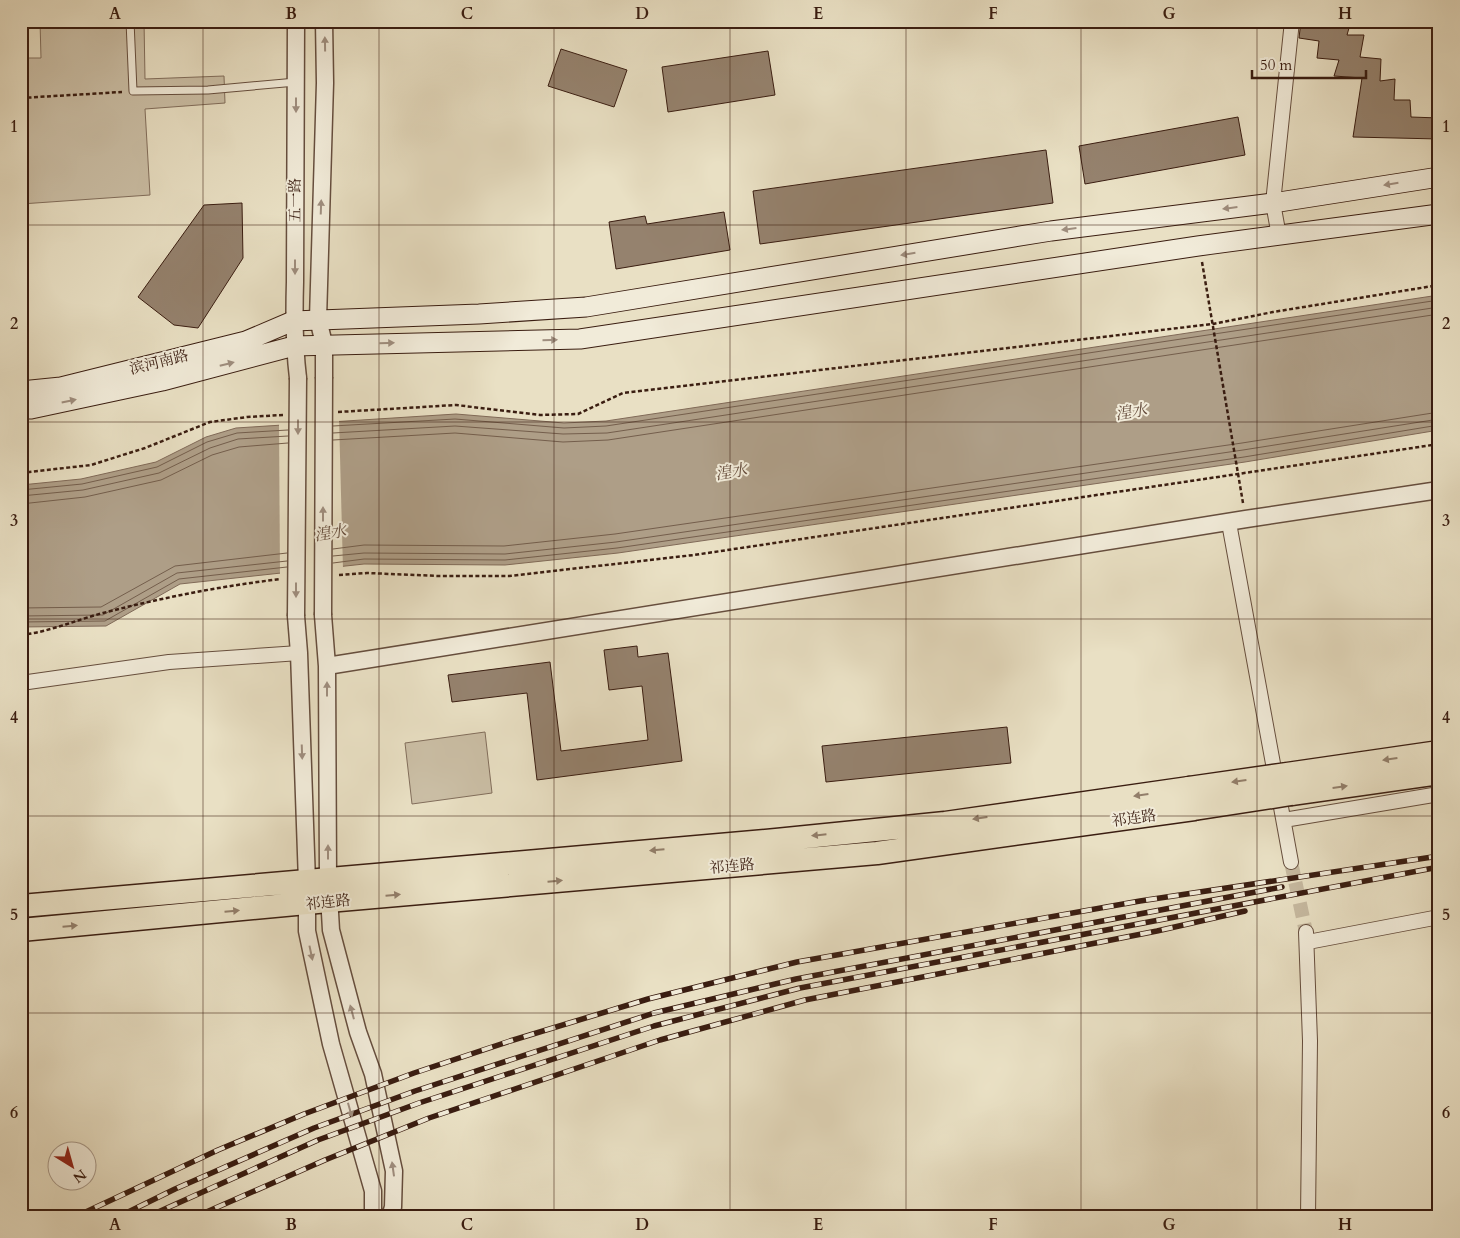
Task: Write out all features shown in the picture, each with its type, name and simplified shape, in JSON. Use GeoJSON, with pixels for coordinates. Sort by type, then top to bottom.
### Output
{"type":"FeatureCollection","features":[{"type":"Feature","properties":{"kind":"highway","name":"祁连路"},"geometry":{"type":"LineString","coordinates":[[21,930],[877,853],[1194,809],[1289,784],[1439,752]]}},
{"type":"Feature","properties":{"kind":"highway","name":"祁连路"},"geometry":{"type":"LineString","coordinates":[[21,906],[776,840],[945,823],[1189,788],[1289,784],[1439,773]]}},
{"type":"Feature","properties":{"kind":"main road","name":"滨河南路"},"geometry":{"type":"LineString","coordinates":[[21,391],[61,387],[246,341],[293,321],[479,314],[586,307],[1051,231],[1273,203],[1439,177]]}},
{"type":"Feature","properties":{"kind":"main road"},"geometry":{"type":"LineString","coordinates":[[21,410],[162,382],[294,346],[580,339],[1198,246],[1439,214]]}},
{"type":"Feature","properties":{"kind":"street","name":"五一路"},"geometry":{"type":"LineString","coordinates":[[296,21],[295,282],[293,321],[298,378],[296,616],[317,880]]}},
{"type":"Feature","properties":{"kind":"street","name":"五一路"},"geometry":{"type":"LineString","coordinates":[[317,880],[328,666],[323,615],[324,344],[318,319],[325,82],[324,21]]}},
{"type":"Feature","properties":{"kind":"street"},"geometry":{"type":"LineString","coordinates":[[1279,236],[1273,203],[1292,21]]}},
{"type":"Feature","properties":{"kind":"street"},"geometry":{"type":"LineString","coordinates":[[328,666],[1439,490]]}},
{"type":"Feature","properties":{"kind":"street"},"geometry":{"type":"LineString","coordinates":[[1229,523],[1291,862]]}},
{"type":"Feature","properties":{"kind":"street"},"geometry":{"type":"LineString","coordinates":[[21,683],[169,662],[299,653]]}},
{"type":"Feature","properties":{"kind":"street"},"geometry":{"type":"LineString","coordinates":[[1284,820],[1439,794]]}},
{"type":"Feature","properties":{"kind":"street"},"geometry":{"type":"LineString","coordinates":[[317,880],[328,901],[331,930],[358,1032],[372,1074],[394,1172],[393,1207],[390,1217]]}},
{"type":"Feature","properties":{"kind":"street"},"geometry":{"type":"LineString","coordinates":[[317,880],[306,904],[307,931],[331,1044],[372,1191],[373,1217]]}},
{"type":"Feature","properties":{"kind":"street"},"geometry":{"type":"LineString","coordinates":[[1308,1217],[1310,1041],[1307,937],[1439,917]]}},
{"type":"Feature","properties":{"kind":"lane"},"geometry":{"type":"LineString","coordinates":[[130,21],[133,91],[208,90],[296,82]]}},
{"type":"Feature","properties":{"kind":"path"},"geometry":{"type":"LineString","coordinates":[[21,98],[133,91]]}},
{"type":"Feature","properties":{"kind":"path"},"geometry":{"type":"LineString","coordinates":[[1198,246],[1207,285],[1246,520]]}},
{"type":"Feature","properties":{"kind":"path"},"geometry":{"type":"LineString","coordinates":[[336,412],[456,405],[540,415],[578,414],[623,393],[1213,324],[1272,312],[1439,284]]}},
{"type":"Feature","properties":{"kind":"path"},"geometry":{"type":"LineString","coordinates":[[21,472],[90,466],[145,448],[210,422],[286,414]]}},
{"type":"Feature","properties":{"kind":"path"},"geometry":{"type":"LineString","coordinates":[[337,575],[367,573],[509,576],[694,556],[1439,444]]}},
{"type":"Feature","properties":{"kind":"path"},"geometry":{"type":"LineString","coordinates":[[21,635],[34,634],[103,613],[188,593],[288,579]]}},
{"type":"Feature","properties":{"kind":"shaded area"},"geometry":{"type":"Polygon","coordinates":[[[40,21],[144,21],[145,79],[224,76],[225,103],[145,109],[150,195],[21,204],[21,58],[41,58],[40,21]]]}},
{"type":"Feature","properties":{"kind":"shaded area"},"geometry":{"type":"Polygon","coordinates":[[[485,732],[492,793],[412,804],[405,743],[485,732]]]}},
{"type":"Feature","properties":{"kind":"water","name":"湟水"},"geometry":{"type":"Polygon","coordinates":[[[1439,295],[1439,430],[1245,462],[618,553],[505,565],[364,564],[180,584],[106,626],[21,627],[21,485],[81,479],[156,462],[206,437],[236,428],[456,414],[564,423],[606,421],[1439,295]]]}},
{"type":"Feature","properties":{"kind":"pier"},"geometry":{"type":"Polygon","coordinates":[[[339,418],[343,569],[280,576],[279,423],[339,418]]]}},
{"type":"Feature","properties":{"kind":"building"},"geometry":{"type":"Polygon","coordinates":[[[1301,21],[1351,21],[1347,35],[1364,35],[1360,57],[1381,59],[1380,81],[1395,79],[1394,100],[1410,100],[1411,117],[1439,118],[1439,139],[1353,137],[1362,78],[1334,76],[1339,60],[1317,58],[1319,41],[1299,38],[1301,21]]]}},
{"type":"Feature","properties":{"kind":"building"},"geometry":{"type":"Polygon","coordinates":[[[561,49],[627,70],[614,107],[548,86],[561,49]]]}},
{"type":"Feature","properties":{"kind":"building"},"geometry":{"type":"Polygon","coordinates":[[[768,51],[775,95],[668,112],[662,67],[768,51]]]}},
{"type":"Feature","properties":{"kind":"building"},"geometry":{"type":"Polygon","coordinates":[[[1238,117],[1245,155],[1085,184],[1079,146],[1238,117]]]}},
{"type":"Feature","properties":{"kind":"building"},"geometry":{"type":"Polygon","coordinates":[[[1046,150],[1053,203],[760,244],[753,191],[1046,150]]]}},
{"type":"Feature","properties":{"kind":"building"},"geometry":{"type":"Polygon","coordinates":[[[242,203],[243,258],[198,328],[174,325],[138,297],[204,205],[242,203]]]}},
{"type":"Feature","properties":{"kind":"building"},"geometry":{"type":"Polygon","coordinates":[[[724,212],[730,250],[616,269],[609,222],[645,216],[647,224],[724,212]]]}},
{"type":"Feature","properties":{"kind":"building"},"geometry":{"type":"Polygon","coordinates":[[[637,646],[638,657],[668,653],[682,761],[537,780],[527,693],[452,702],[448,675],[550,662],[561,751],[648,740],[642,686],[609,690],[604,650],[637,646]]]}},
{"type":"Feature","properties":{"kind":"building"},"geometry":{"type":"Polygon","coordinates":[[[1007,727],[1011,763],[826,782],[822,746],[1007,727]]]}},
{"type":"Feature","properties":{"kind":"tunnel"},"geometry":{"type":"LineString","coordinates":[[1291,862],[1306,932]]}},
{"type":"Feature","properties":{"kind":"railway"},"geometry":{"type":"LineString","coordinates":[[75,1217],[218,1150],[304,1114],[414,1073],[510,1041],[648,999],[797,962],[1140,901],[1439,856]]}},
{"type":"Feature","properties":{"kind":"railway"},"geometry":{"type":"LineString","coordinates":[[147,1217],[318,1140],[419,1103],[654,1026],[800,988],[1439,867]]}},
{"type":"Feature","properties":{"kind":"railway"},"geometry":{"type":"LineString","coordinates":[[118,1217],[175,1189],[314,1128],[415,1091],[654,1013],[796,979],[1282,887]]}},
{"type":"Feature","properties":{"kind":"railway"},"geometry":{"type":"LineString","coordinates":[[195,1217],[325,1160],[429,1118],[660,1040],[805,1000],[1157,931],[1245,911]]}}]}
